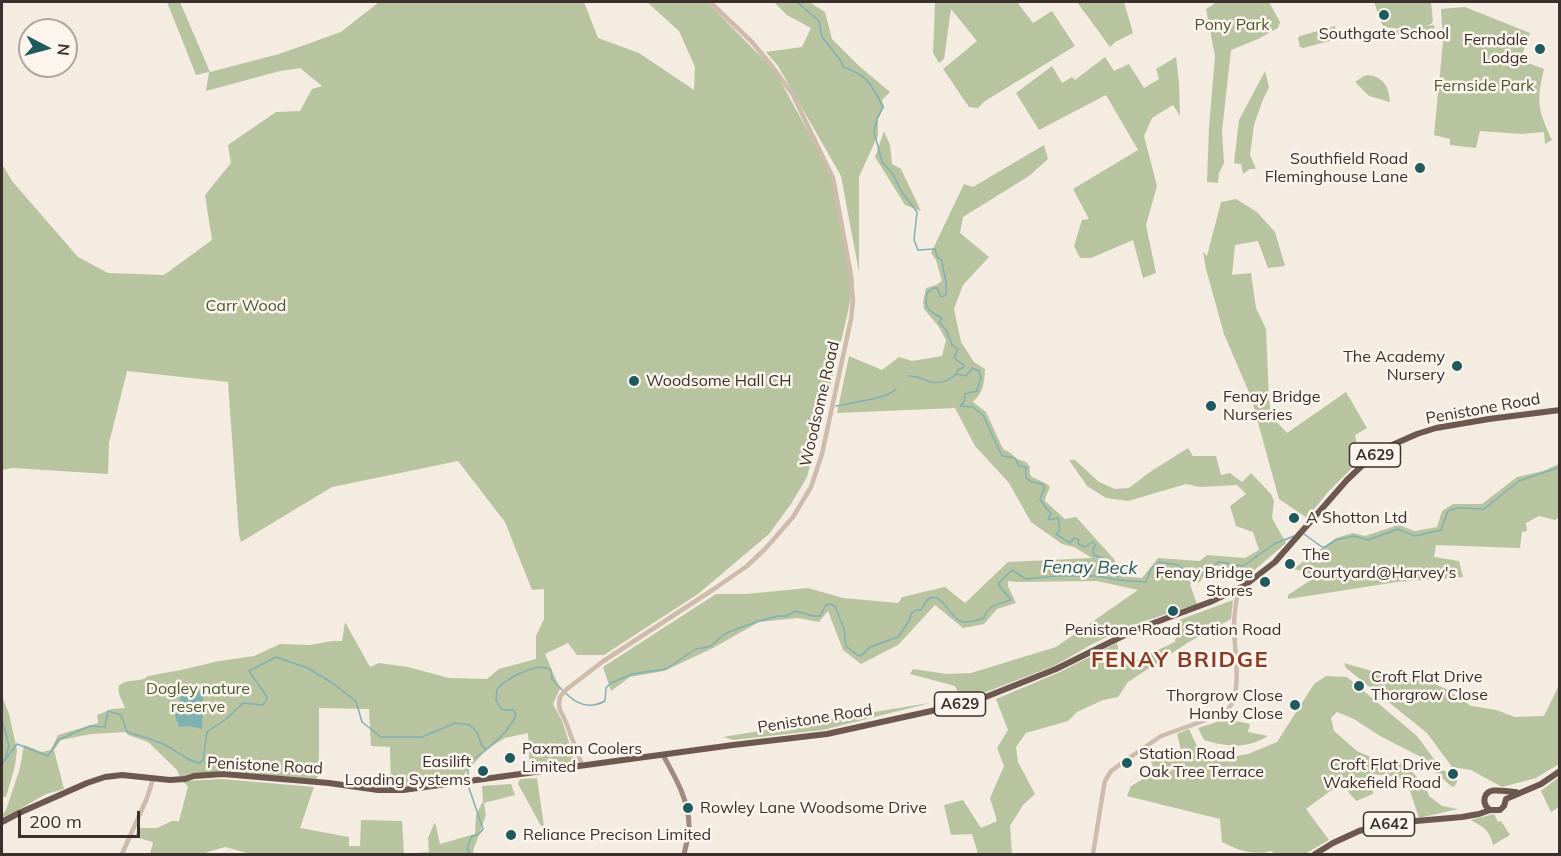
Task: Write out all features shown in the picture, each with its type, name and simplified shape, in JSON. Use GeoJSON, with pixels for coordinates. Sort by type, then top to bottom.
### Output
{"type":"FeatureCollection","features":[{"type":"Feature","properties":{"kind":"highway","name":"Penistone Road"},"geometry":{"type":"LineString","coordinates":[[2,822],[49,799],[105,777],[122,775],[153,779],[185,779],[194,776],[223,774],[329,783],[378,790],[404,790],[733,745],[827,735],[978,700],[1056,669],[1135,630],[1238,590],[1275,562],[1360,467],[1383,449],[1436,428],[1560,410]]}},
{"type":"Feature","properties":{"kind":"highway","name":"A642"},"geometry":{"type":"LineString","coordinates":[[1488,807],[1500,810],[1506,799],[1541,784],[1560,771]]}},
{"type":"Feature","properties":{"kind":"highway","name":"A642"},"geometry":{"type":"LineString","coordinates":[[1488,807],[1485,798],[1488,792],[1495,790],[1521,792]]}},
{"type":"Feature","properties":{"kind":"highway"},"geometry":{"type":"LineString","coordinates":[[1502,792],[1506,799]]}},
{"type":"Feature","properties":{"kind":"highway","name":"A642"},"geometry":{"type":"LineString","coordinates":[[1315,855],[1333,843],[1359,831],[1393,823],[1479,814],[1488,807]]}},
{"type":"Feature","properties":{"kind":"main road"},"geometry":{"type":"LineString","coordinates":[[663,755],[680,787],[685,802],[689,826],[684,855]]}},
{"type":"Feature","properties":{"kind":"street","name":"Woodsome Road"},"geometry":{"type":"LineString","coordinates":[[582,765],[560,710],[561,695],[602,662],[747,566],[781,532],[803,500],[817,471],[846,349],[853,300],[846,243],[833,178],[793,95],[751,41],[710,2]]}},
{"type":"Feature","properties":{"kind":"street"},"geometry":{"type":"LineString","coordinates":[[1093,855],[1105,781],[1111,771],[1161,736],[1223,714],[1233,702],[1236,679],[1234,626],[1238,590]]}},
{"type":"Feature","properties":{"kind":"street"},"geometry":{"type":"LineString","coordinates":[[122,855],[153,779]]}},
{"type":"Feature","properties":{"kind":"green space"},"geometry":{"type":"Polygon","coordinates":[[[167,2],[180,2],[210,72],[279,54],[341,32],[379,2],[584,2],[598,38],[639,53],[694,90],[695,67],[679,31],[647,2],[707,2],[775,71],[834,179],[854,281],[807,477],[769,534],[698,594],[604,655],[577,655],[568,643],[545,654],[560,689],[553,704],[562,721],[576,763],[530,770],[528,733],[505,738],[487,749],[459,780],[391,786],[390,747],[371,746],[369,709],[319,708],[320,774],[315,780],[222,771],[180,777],[177,770],[148,742],[128,735],[126,732],[91,734],[61,740],[54,750],[64,789],[46,794],[2,819],[20,768],[24,745],[42,752],[51,750],[58,735],[98,723],[97,715],[112,709],[125,708],[119,694],[119,685],[126,682],[219,661],[254,656],[280,644],[310,645],[342,641],[345,622],[370,667],[379,663],[408,667],[449,678],[487,679],[499,669],[536,659],[536,636],[544,619],[544,589],[532,590],[505,522],[458,461],[332,487],[241,542],[228,382],[127,371],[109,443],[108,474],[13,468],[2,470],[2,164],[12,181],[78,257],[108,273],[164,275],[212,240],[205,195],[231,163],[228,145],[276,112],[300,111],[312,89],[322,86],[300,68],[280,71],[206,91],[209,72],[196,75],[167,2]]]}},
{"type":"Feature","properties":{"kind":"green space"},"geometry":{"type":"Polygon","coordinates":[[[772,2],[809,2],[825,12],[832,39],[890,92],[882,100],[884,107],[878,119],[878,135],[859,177],[859,272],[841,176],[778,66],[766,52],[802,47],[811,28],[787,15],[772,2]]]}},
{"type":"Feature","properties":{"kind":"green space"},"geometry":{"type":"Polygon","coordinates":[[[935,2],[1017,2],[1033,23],[1052,11],[1075,46],[985,101],[978,108],[969,107],[943,69],[977,41],[951,9],[944,59],[939,63],[933,53],[935,2]]]}},
{"type":"Feature","properties":{"kind":"green space"},"geometry":{"type":"Polygon","coordinates":[[[1077,2],[1124,2],[1133,33],[1110,47],[1077,2]]]}},
{"type":"Feature","properties":{"kind":"green space","name":"Pony Park"},"geometry":{"type":"Polygon","coordinates":[[[1217,2],[1269,2],[1280,22],[1278,28],[1231,50],[1222,131],[1224,163],[1219,173],[1218,183],[1207,182],[1215,56],[1206,9],[1217,2]]]}},
{"type":"Feature","properties":{"kind":"green space"},"geometry":{"type":"Polygon","coordinates":[[[1374,2],[1431,2],[1433,21],[1425,26],[1434,25],[1435,39],[1428,40],[1404,34],[1378,36],[1377,33],[1404,29],[1384,27],[1374,2]]]}},
{"type":"Feature","properties":{"kind":"green space","name":"Fernside Park"},"geometry":{"type":"Polygon","coordinates":[[[1465,7],[1530,33],[1520,60],[1544,69],[1539,98],[1541,113],[1552,140],[1545,144],[1544,132],[1522,134],[1480,131],[1476,148],[1450,145],[1450,139],[1434,135],[1443,42],[1441,9],[1465,7]]]}},
{"type":"Feature","properties":{"kind":"green space"},"geometry":{"type":"Polygon","coordinates":[[[1335,26],[1338,39],[1300,47],[1298,38],[1300,36],[1335,26]]]}},
{"type":"Feature","properties":{"kind":"green space"},"geometry":{"type":"Polygon","coordinates":[[[1105,57],[1114,71],[1129,64],[1144,88],[1159,79],[1156,69],[1176,57],[1180,116],[1173,105],[1152,118],[1144,136],[1157,186],[1146,225],[1156,273],[1143,278],[1133,240],[1091,258],[1080,258],[1074,246],[1082,220],[1089,219],[1073,189],[1138,150],[1106,95],[1039,130],[1016,93],[1052,66],[1062,83],[1072,77],[1075,80],[1105,57]]]}},
{"type":"Feature","properties":{"kind":"green space"},"geometry":{"type":"Polygon","coordinates":[[[1265,71],[1269,87],[1254,125],[1250,155],[1256,169],[1250,169],[1243,174],[1241,164],[1234,163],[1239,120],[1265,71]]]}},
{"type":"Feature","properties":{"kind":"green space"},"geometry":{"type":"Polygon","coordinates":[[[1368,75],[1382,80],[1390,102],[1369,96],[1355,82],[1368,75]]]}},
{"type":"Feature","properties":{"kind":"green space"},"geometry":{"type":"Polygon","coordinates":[[[884,131],[890,145],[892,164],[901,169],[921,211],[905,205],[875,157],[884,131]]]}},
{"type":"Feature","properties":{"kind":"green space"},"geometry":{"type":"Polygon","coordinates":[[[1044,145],[1048,159],[1029,176],[963,217],[960,233],[989,257],[963,285],[954,309],[961,342],[974,362],[985,369],[983,387],[973,402],[986,412],[1003,449],[1015,458],[1026,462],[1030,467],[1030,475],[1050,487],[1045,501],[1065,519],[1076,517],[1114,559],[1121,576],[1142,578],[1158,558],[1200,561],[1207,555],[1245,558],[1259,550],[1253,532],[1236,526],[1230,506],[1246,494],[1237,485],[1200,487],[1186,484],[1128,501],[1106,498],[1087,486],[1069,460],[1075,460],[1099,482],[1115,489],[1129,488],[1188,448],[1193,456],[1216,456],[1221,475],[1230,473],[1242,482],[1251,473],[1271,494],[1274,501],[1272,518],[1286,543],[1251,573],[1210,564],[1200,582],[1190,584],[1197,604],[1130,626],[1054,666],[973,697],[935,702],[958,693],[955,686],[910,674],[913,669],[947,674],[971,673],[1056,647],[1138,590],[1097,581],[1008,581],[1016,603],[997,609],[984,624],[963,628],[935,605],[898,645],[861,664],[843,650],[828,611],[819,622],[798,618],[759,622],[713,648],[664,671],[630,677],[611,691],[603,667],[716,594],[746,594],[808,588],[843,598],[898,603],[902,597],[945,587],[965,603],[1008,562],[1092,558],[1074,547],[1062,544],[1031,522],[1009,483],[975,446],[955,408],[837,413],[849,356],[882,370],[899,357],[912,361],[942,356],[946,340],[939,327],[924,309],[923,302],[926,288],[942,281],[936,260],[931,253],[964,184],[973,187],[1044,145]]]}},
{"type":"Feature","properties":{"kind":"green space"},"geometry":{"type":"Polygon","coordinates":[[[1236,199],[1257,212],[1275,232],[1285,266],[1268,268],[1258,241],[1235,245],[1232,275],[1251,273],[1256,308],[1266,329],[1271,416],[1287,433],[1346,392],[1367,428],[1355,435],[1360,460],[1328,492],[1307,518],[1279,499],[1251,397],[1224,334],[1206,269],[1203,252],[1207,256],[1221,202],[1236,199]]]}},
{"type":"Feature","properties":{"kind":"green space"},"geometry":{"type":"Polygon","coordinates":[[[1559,464],[1559,517],[1555,520],[1539,516],[1526,523],[1527,531],[1522,532],[1520,548],[1436,545],[1434,557],[1459,561],[1463,577],[1397,582],[1288,599],[1288,595],[1314,578],[1307,572],[1293,569],[1336,538],[1353,533],[1365,536],[1398,525],[1415,531],[1437,527],[1442,511],[1453,504],[1482,504],[1517,477],[1543,471],[1559,464]]]}},
{"type":"Feature","properties":{"kind":"green space"},"geometry":{"type":"Polygon","coordinates":[[[1233,600],[1231,619],[1189,642],[1128,682],[1118,697],[1103,700],[1077,712],[1068,721],[1026,733],[1016,747],[1018,762],[1035,794],[1023,805],[1010,826],[1012,854],[977,854],[972,834],[951,835],[944,805],[963,800],[981,828],[997,821],[990,798],[1004,766],[997,748],[1008,730],[996,699],[1060,672],[1117,643],[1120,659],[1128,664],[1175,642],[1179,620],[1233,600]]]}},
{"type":"Feature","properties":{"kind":"green space"},"geometry":{"type":"Polygon","coordinates":[[[1344,663],[1382,674],[1432,683],[1446,689],[1471,706],[1496,710],[1515,717],[1544,716],[1559,685],[1559,764],[1536,778],[1502,787],[1471,770],[1452,767],[1427,733],[1346,668],[1344,663]]]}},
{"type":"Feature","properties":{"kind":"green space"},"geometry":{"type":"Polygon","coordinates":[[[1326,676],[1347,677],[1417,736],[1442,770],[1457,776],[1457,782],[1454,787],[1451,786],[1421,757],[1380,736],[1354,719],[1337,712],[1331,718],[1334,731],[1357,751],[1373,758],[1404,763],[1425,786],[1429,796],[1442,806],[1458,809],[1419,818],[1410,791],[1399,777],[1371,774],[1373,794],[1356,801],[1341,783],[1306,809],[1329,840],[1305,854],[1276,854],[1271,851],[1258,853],[1245,851],[1222,842],[1220,819],[1127,796],[1131,786],[1155,772],[1151,761],[1181,750],[1177,734],[1189,729],[1197,746],[1213,752],[1237,756],[1277,742],[1314,684],[1326,676]]]}},
{"type":"Feature","properties":{"kind":"green space"},"geometry":{"type":"Polygon","coordinates":[[[2,696],[9,714],[17,750],[6,797],[2,797],[2,696]]]}},
{"type":"Feature","properties":{"kind":"green space"},"geometry":{"type":"Polygon","coordinates":[[[932,702],[823,730],[733,740],[723,737],[932,702]]]}},
{"type":"Feature","properties":{"kind":"green space"},"geometry":{"type":"Polygon","coordinates":[[[1226,719],[1250,724],[1248,732],[1268,736],[1253,743],[1237,746],[1204,740],[1198,728],[1226,719]]]}},
{"type":"Feature","properties":{"kind":"green space"},"geometry":{"type":"Polygon","coordinates":[[[1559,777],[1559,807],[1551,812],[1541,791],[1559,777]]]}},
{"type":"Feature","properties":{"kind":"green space"},"geometry":{"type":"Polygon","coordinates":[[[537,778],[545,833],[518,784],[520,779],[537,778]]]}},
{"type":"Feature","properties":{"kind":"green space"},"geometry":{"type":"Polygon","coordinates":[[[221,779],[314,787],[300,828],[349,837],[349,846],[360,846],[361,820],[402,821],[404,854],[251,854],[225,847],[201,854],[150,854],[153,842],[135,837],[138,828],[157,828],[172,821],[179,821],[188,787],[183,781],[221,779]]]}},
{"type":"Feature","properties":{"kind":"green space"},"geometry":{"type":"Polygon","coordinates":[[[511,784],[515,795],[484,803],[486,815],[473,851],[474,854],[404,854],[429,852],[428,838],[435,822],[440,844],[475,834],[476,815],[483,801],[482,786],[511,784]]]}},
{"type":"Feature","properties":{"kind":"green space"},"geometry":{"type":"Polygon","coordinates":[[[1494,814],[1510,835],[1493,845],[1490,835],[1471,820],[1494,814]]]}},
{"type":"Feature","properties":{"kind":"water"},"geometry":{"type":"Polygon","coordinates":[[[198,689],[203,697],[202,729],[189,726],[179,727],[174,712],[182,692],[198,689]]]}},
{"type":"Feature","properties":{"kind":"waterway"},"geometry":{"type":"LineString","coordinates":[[797,2],[819,21],[822,37],[841,61],[843,67],[864,78],[883,107],[874,131],[882,162],[893,174],[901,191],[917,212],[914,240],[918,250],[935,249],[937,257],[942,260],[946,295],[941,297],[937,288],[933,288],[927,293],[927,306],[930,311],[942,318],[939,322],[947,331],[952,345],[958,349],[954,358],[964,365],[963,368],[958,369],[956,374],[966,376],[972,368],[979,371],[981,377],[977,391],[965,394],[964,402],[960,406],[973,407],[983,415],[1002,456],[1015,458],[1019,466],[1026,467],[1026,478],[1043,484],[1044,489],[1040,499],[1051,513],[1048,520],[1058,518],[1060,530],[1056,534],[1070,543],[1074,538],[1079,540],[1078,544],[1085,547],[1092,542],[1096,545],[1093,549],[1094,555],[1106,561],[1118,578]]}},
{"type":"Feature","properties":{"kind":"waterway"},"geometry":{"type":"LineString","coordinates":[[909,376],[936,383],[950,379],[956,374]]}},
{"type":"Feature","properties":{"kind":"waterway"},"geometry":{"type":"LineString","coordinates":[[836,406],[877,398],[896,389]]}},
{"type":"Feature","properties":{"kind":"waterway","name":"Fenay Beck"},"geometry":{"type":"LineString","coordinates":[[1304,534],[1325,547],[1336,540],[1354,536],[1368,540],[1398,529],[1415,536],[1441,530],[1448,511],[1457,508],[1484,509],[1519,481],[1560,467]]}},
{"type":"Feature","properties":{"kind":"waterway","name":"Fenay Beck"},"geometry":{"type":"LineString","coordinates":[[2,764],[17,744],[48,756],[58,740],[90,726],[105,727],[108,711],[121,715],[127,732],[160,743],[200,763],[203,760],[207,732],[225,720],[243,703],[262,705],[266,701],[267,697],[249,671],[276,657],[308,668],[356,701],[362,722],[381,737],[422,737],[455,723],[470,725],[477,732],[486,750],[507,729],[516,714],[513,710],[501,709],[496,700],[497,689],[508,680],[531,669],[551,670],[552,679],[575,701],[582,704],[596,704],[605,701],[606,688],[611,683],[632,674],[666,669],[696,649],[712,645],[729,632],[796,611],[820,616],[826,605],[835,606],[844,629],[846,646],[861,656],[870,647],[898,637],[911,614],[916,610],[921,610],[930,598],[934,597],[942,602],[960,621],[969,622],[984,618],[988,610],[1011,600],[998,584],[1012,570],[1026,579],[1098,576],[1146,582],[1151,569],[1159,562],[1178,565],[1197,580],[1202,573],[1219,562],[1243,566],[1274,544],[1294,536]]}},
{"type":"Feature","properties":{"kind":"waterway"},"geometry":{"type":"LineString","coordinates":[[2,720],[9,746],[5,759]]}},
{"type":"Feature","properties":{"kind":"waterway"},"geometry":{"type":"LineString","coordinates":[[468,778],[470,764],[486,750]]}},
{"type":"Feature","properties":{"kind":"waterway"},"geometry":{"type":"LineString","coordinates":[[469,788],[483,829],[479,834],[471,837],[467,849],[470,854]]}},
{"type":"Feature","properties":{"kind":"place","name":"Southgate School"},"geometry":{"type":"Point","coordinates":[1384,15]}},
{"type":"Feature","properties":{"kind":"place","name":"Ferndale Lodge"},"geometry":{"type":"Point","coordinates":[1540,49]}},
{"type":"Feature","properties":{"kind":"place","name":"Southfield Road Fleminghouse Lane"},"geometry":{"type":"Point","coordinates":[1420,168]}},
{"type":"Feature","properties":{"kind":"place","name":"The Academy Nursery"},"geometry":{"type":"Point","coordinates":[1457,366]}},
{"type":"Feature","properties":{"kind":"place","name":"Woodsome Hall CH"},"geometry":{"type":"Point","coordinates":[634,381]}},
{"type":"Feature","properties":{"kind":"place","name":"Fenay Bridge Nurseries"},"geometry":{"type":"Point","coordinates":[1211,406]}},
{"type":"Feature","properties":{"kind":"place","name":"A Shotton Ltd"},"geometry":{"type":"Point","coordinates":[1294,518]}},
{"type":"Feature","properties":{"kind":"place","name":"The Courtyard@Harvey's"},"geometry":{"type":"Point","coordinates":[1290,564]}},
{"type":"Feature","properties":{"kind":"place","name":"Fenay Bridge Stores"},"geometry":{"type":"Point","coordinates":[1265,582]}},
{"type":"Feature","properties":{"kind":"place","name":"Penistone Road Station Road"},"geometry":{"type":"Point","coordinates":[1173,611]}},
{"type":"Feature","properties":{"kind":"place","name":"Croft Flat Drive Thorgrow Close"},"geometry":{"type":"Point","coordinates":[1359,686]}},
{"type":"Feature","properties":{"kind":"place","name":"Thorgrow Close Hanby Close"},"geometry":{"type":"Point","coordinates":[1295,705]}},
{"type":"Feature","properties":{"kind":"place","name":"Paxman Coolers Limited"},"geometry":{"type":"Point","coordinates":[510,758]}},
{"type":"Feature","properties":{"kind":"place","name":"Station Road Oak Tree Terrace"},"geometry":{"type":"Point","coordinates":[1127,763]}},
{"type":"Feature","properties":{"kind":"place","name":"Easilift Loading Systems"},"geometry":{"type":"Point","coordinates":[483,771]}},
{"type":"Feature","properties":{"kind":"place","name":"Croft Flat Drive Wakefield Road"},"geometry":{"type":"Point","coordinates":[1453,774]}},
{"type":"Feature","properties":{"kind":"place","name":"Rowley Lane Woodsome Drive"},"geometry":{"type":"Point","coordinates":[688,808]}},
{"type":"Feature","properties":{"kind":"place","name":"Reliance Precison Limited"},"geometry":{"type":"Point","coordinates":[511,835]}},
{"type":"Feature","properties":{"kind":"district","name":"FENAY BRIDGE"},"geometry":{"type":"Point","coordinates":[1180,660]}},
{"type":"Feature","properties":{"kind":"park label","name":"Carr Wood"},"geometry":{"type":"Point","coordinates":[246,306]}},
{"type":"Feature","properties":{"kind":"park label","name":"Dogley nature reserve"},"geometry":{"type":"Point","coordinates":[198,698]}}]}
